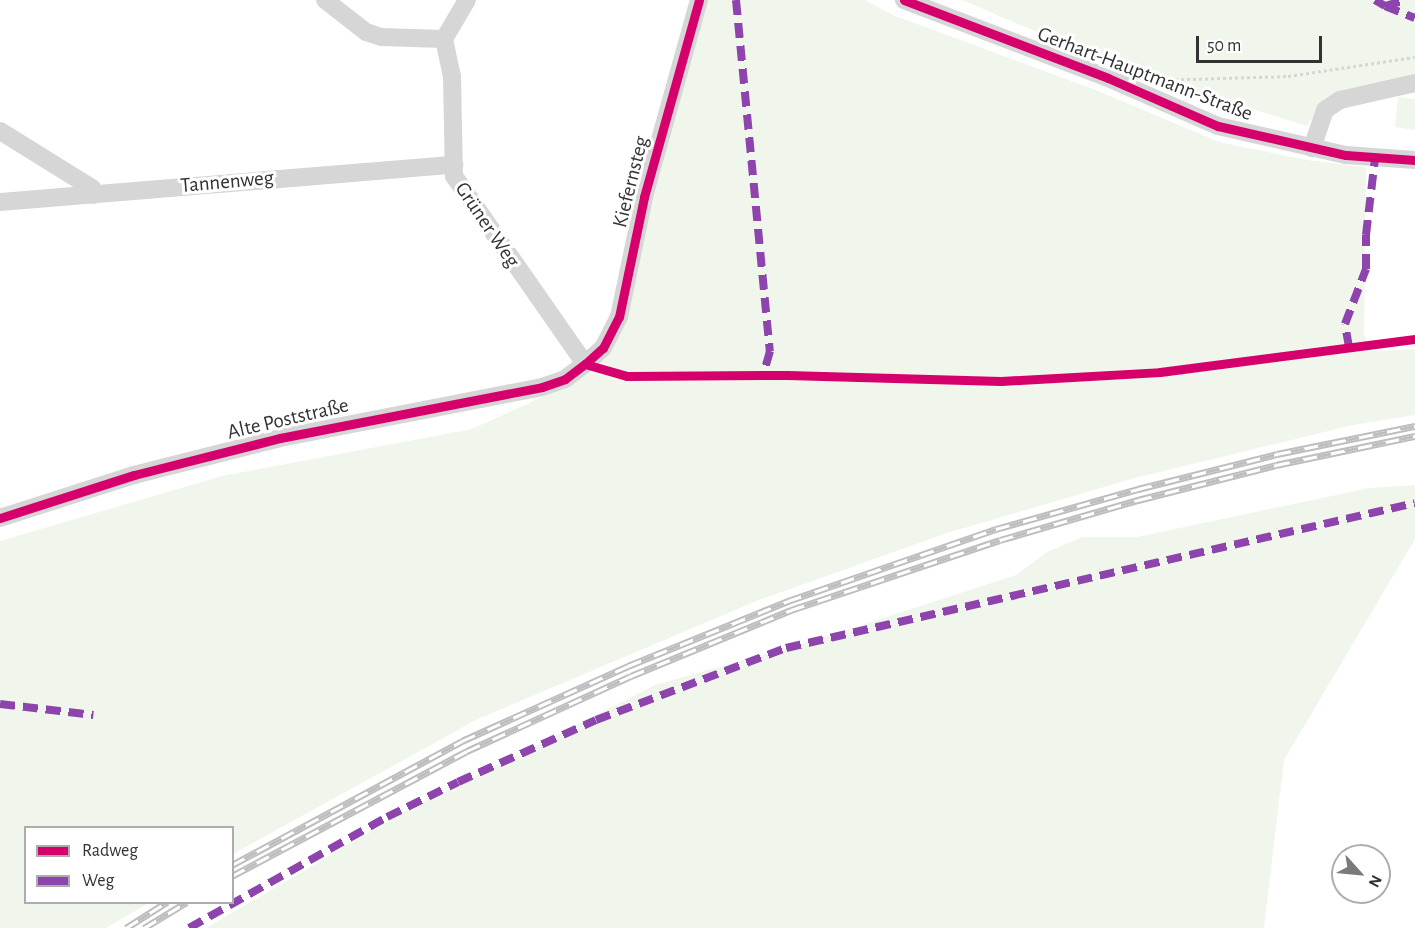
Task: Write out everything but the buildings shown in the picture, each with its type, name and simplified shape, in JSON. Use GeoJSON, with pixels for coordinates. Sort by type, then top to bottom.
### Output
{"type":"FeatureCollection","features":[{"type":"Feature","properties":{"kind":"street"},"geometry":{"type":"LineString","coordinates":[[325,0],[366,32],[381,37],[444,39],[467,0]]}},
{"type":"Feature","properties":{"kind":"street","name":"Kiefernsteg"},"geometry":{"type":"LineString","coordinates":[[585,364],[603,348],[619,317],[644,197],[699,0]]}},
{"type":"Feature","properties":{"kind":"street","name":"Gerhart-Hauptmann-Straße"},"geometry":{"type":"LineString","coordinates":[[904,0],[1131,88],[1218,126],[1312,148],[1415,160]]}},
{"type":"Feature","properties":{"kind":"street","name":"Grüner Weg"},"geometry":{"type":"LineString","coordinates":[[444,39],[452,76],[454,176],[460,190],[585,364]]}},
{"type":"Feature","properties":{"kind":"street"},"geometry":{"type":"LineString","coordinates":[[1312,148],[1325,110],[1340,100],[1415,83]]}},
{"type":"Feature","properties":{"kind":"street"},"geometry":{"type":"LineString","coordinates":[[0,131],[92,188],[94,195]]}},
{"type":"Feature","properties":{"kind":"street","name":"Tannenweg"},"geometry":{"type":"LineString","coordinates":[[0,202],[454,165]]}},
{"type":"Feature","properties":{"kind":"street","name":"Alte Poststraße"},"geometry":{"type":"LineString","coordinates":[[0,518],[134,475],[280,438],[542,387],[565,379],[585,364]]}},
{"type":"Feature","properties":{"kind":"path"},"geometry":{"type":"LineString","coordinates":[[1131,88],[1152,81],[1288,76],[1415,57]]}},
{"type":"Feature","properties":{"kind":"shaded area"},"geometry":{"type":"Polygon","coordinates":[[[708,0],[865,0],[893,15],[1096,90],[1219,142],[1307,160],[1366,167],[1364,335],[1373,351],[1415,349],[1415,415],[1353,425],[1135,478],[947,533],[759,600],[478,719],[234,853],[234,826],[24,826],[24,904],[147,904],[106,928],[0,928],[0,541],[222,476],[472,429],[551,393],[585,367],[632,276],[708,0]]]}},
{"type":"Feature","properties":{"kind":"shaded area"},"geometry":{"type":"Polygon","coordinates":[[[962,0],[1415,0],[1415,75],[1319,108],[1307,126],[1121,68],[962,0]]]}},
{"type":"Feature","properties":{"kind":"shaded area"},"geometry":{"type":"Polygon","coordinates":[[[1398,97],[1415,99],[1415,130],[1395,127],[1398,97]]]}},
{"type":"Feature","properties":{"kind":"shaded area"},"geometry":{"type":"Polygon","coordinates":[[[1415,485],[1415,539],[1284,760],[1264,928],[206,928],[404,812],[655,685],[828,636],[1016,575],[1047,552],[1082,537],[1137,537],[1369,488],[1415,485]]]}},
{"type":"Feature","properties":{"kind":"railway"},"geometry":{"type":"LineString","coordinates":[[234,864],[462,741],[628,666],[788,601],[996,529],[1138,489],[1277,454],[1415,426]]}},
{"type":"Feature","properties":{"kind":"railway"},"geometry":{"type":"LineString","coordinates":[[234,875],[467,751],[631,676],[791,610],[1000,540],[1138,500],[1276,465],[1415,436]]}},
{"type":"Feature","properties":{"kind":"railway"},"geometry":{"type":"LineString","coordinates":[[126,928],[164,904]]}},
{"type":"Feature","properties":{"kind":"railway"},"geometry":{"type":"LineString","coordinates":[[144,928],[184,904]]}},
{"type":"Feature","properties":{"kind":"marked path"},"geometry":{"type":"LineString","coordinates":[[736,0],[770,351],[763,375]]}},
{"type":"Feature","properties":{"kind":"marked path"},"geometry":{"type":"LineString","coordinates":[[1375,0],[1385,6],[1406,0]]}},
{"type":"Feature","properties":{"kind":"marked path"},"geometry":{"type":"LineString","coordinates":[[1385,6],[1415,18]]}},
{"type":"Feature","properties":{"kind":"marked path"},"geometry":{"type":"LineString","coordinates":[[1349,347],[1345,324],[1366,269],[1366,235],[1375,158]]}},
{"type":"Feature","properties":{"kind":"marked path"},"geometry":{"type":"LineString","coordinates":[[234,903],[387,817],[458,782],[596,720],[786,648],[1415,503]]}},
{"type":"Feature","properties":{"kind":"marked path"},"geometry":{"type":"LineString","coordinates":[[0,704],[93,715]]}},
{"type":"Feature","properties":{"kind":"marked path"},"geometry":{"type":"LineString","coordinates":[[189,928],[232,904]]}},
{"type":"Feature","properties":{"kind":"cycle path"},"geometry":{"type":"LineString","coordinates":[[0,518],[134,475],[280,438],[542,387],[565,379],[603,348],[619,317],[644,197],[699,0]]}},
{"type":"Feature","properties":{"kind":"cycle path"},"geometry":{"type":"LineString","coordinates":[[904,0],[1108,78],[1218,126],[1346,155],[1415,160]]}},
{"type":"Feature","properties":{"kind":"cycle path"},"geometry":{"type":"LineString","coordinates":[[585,364],[627,376],[787,375],[1001,381],[1160,372],[1415,339]]}}]}
